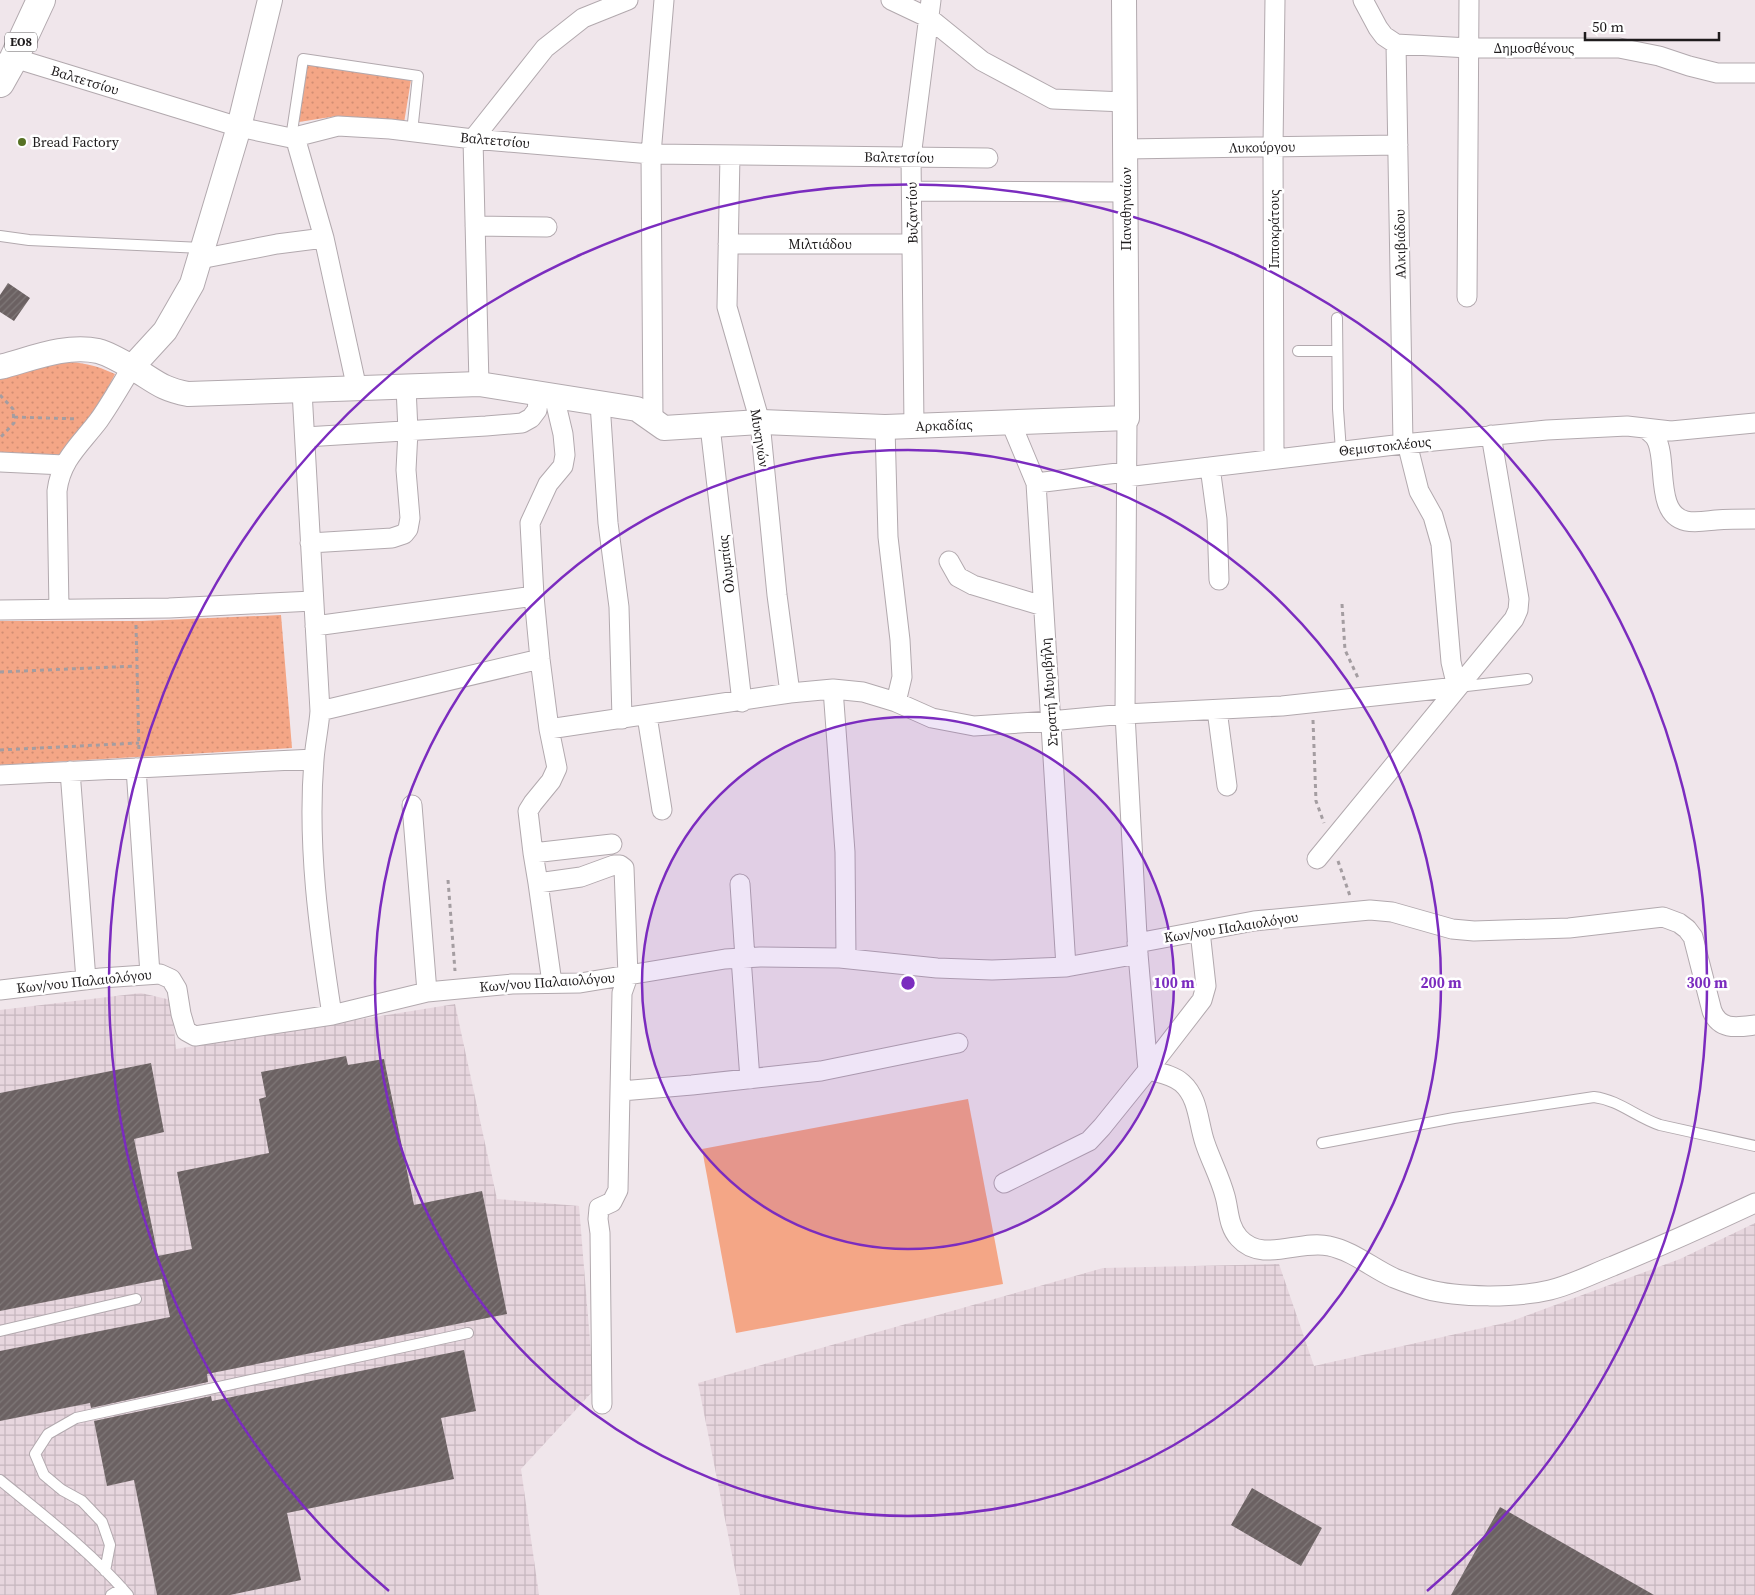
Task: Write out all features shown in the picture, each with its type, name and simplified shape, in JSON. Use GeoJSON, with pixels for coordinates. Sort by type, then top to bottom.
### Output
{"type":"FeatureCollection","features":[{"type":"Feature","properties":{"kind":"highway","name":"ΕΟ8"},"geometry":{"type":"LineString","coordinates":[[0,83],[14,58],[40,0]]}},
{"type":"Feature","properties":{"kind":"street"},"geometry":{"type":"LineString","coordinates":[[59,609],[57,491],[59,477],[64,465],[100,419],[132,367],[164,331],[192,284],[239,127],[270,0]]}},
{"type":"Feature","properties":{"kind":"street"},"geometry":{"type":"LineString","coordinates":[[479,384],[473,139],[545,48],[583,18],[593,6],[628,0]]}},
{"type":"Feature","properties":{"kind":"street"},"geometry":{"type":"LineString","coordinates":[[653,421],[651,154],[664,0]]}},
{"type":"Feature","properties":{"kind":"street"},"geometry":{"type":"LineString","coordinates":[[891,0],[930,9],[982,61],[1053,99],[1125,102]]}},
{"type":"Feature","properties":{"kind":"street","name":"Παναθηναίων"},"geometry":{"type":"LineString","coordinates":[[1124,0],[1127,418]]}},
{"type":"Feature","properties":{"kind":"street","name":"Ιπποκράτους"},"geometry":{"type":"LineString","coordinates":[[1274,459],[1273,147],[1275,0]]}},
{"type":"Feature","properties":{"kind":"street"},"geometry":{"type":"LineString","coordinates":[[1363,0],[1378,28],[1388,39],[1396,44]]}},
{"type":"Feature","properties":{"kind":"street"},"geometry":{"type":"LineString","coordinates":[[1467,297],[1469,0]]}},
{"type":"Feature","properties":{"kind":"street","name":"Βυζαντίου"},"geometry":{"type":"LineString","coordinates":[[914,426],[911,157],[930,9]]}},
{"type":"Feature","properties":{"kind":"street","name":"Δημοσθένους"},"geometry":{"type":"LineString","coordinates":[[1396,44],[1469,48],[1619,48],[1659,56],[1717,73],[1755,73]]}},
{"type":"Feature","properties":{"kind":"street","name":"Αλκιβιάδου"},"geometry":{"type":"LineString","coordinates":[[1396,44],[1405,443],[1419,491],[1435,522],[1441,544],[1451,662],[1457,687]]}},
{"type":"Feature","properties":{"kind":"street","name":"Βαλτετσίου"},"geometry":{"type":"LineString","coordinates":[[14,58],[239,127],[293,137],[338,126],[651,154],[988,158]]}},
{"type":"Feature","properties":{"kind":"street"},"geometry":{"type":"LineString","coordinates":[[293,137],[324,238],[357,389]]}},
{"type":"Feature","properties":{"kind":"street","name":"Λυκούργου"},"geometry":{"type":"LineString","coordinates":[[1125,149],[1398,145]]}},
{"type":"Feature","properties":{"kind":"street","name":"Μυκηνών"},"geometry":{"type":"LineString","coordinates":[[730,155],[727,307],[760,422],[777,595],[790,693]]}},
{"type":"Feature","properties":{"kind":"street"},"geometry":{"type":"LineString","coordinates":[[912,191],[1125,192]]}},
{"type":"Feature","properties":{"kind":"street"},"geometry":{"type":"LineString","coordinates":[[475,226],[547,227]]}},
{"type":"Feature","properties":{"kind":"street"},"geometry":{"type":"LineString","coordinates":[[202,254],[324,238]]}},
{"type":"Feature","properties":{"kind":"street","name":"Μιλτιάδου"},"geometry":{"type":"LineString","coordinates":[[728,244],[912,244]]}},
{"type":"Feature","properties":{"kind":"street","name":"Αρκαδίας"},"geometry":{"type":"LineString","coordinates":[[0,367],[69,350],[100,352],[132,367],[162,387],[188,394],[479,384],[638,409],[664,428],[760,422],[885,428],[1127,418]]}},
{"type":"Feature","properties":{"kind":"street"},"geometry":{"type":"LineString","coordinates":[[310,542],[392,538],[404,534],[408,529],[410,518],[406,470],[408,431],[406,387]]}},
{"type":"Feature","properties":{"kind":"street"},"geometry":{"type":"LineString","coordinates":[[302,391],[320,711],[314,758],[314,864],[320,934],[332,1015]]}},
{"type":"Feature","properties":{"kind":"street"},"geometry":{"type":"LineString","coordinates":[[305,437],[522,423],[531,418],[547,395]]}},
{"type":"Feature","properties":{"kind":"street"},"geometry":{"type":"LineString","coordinates":[[547,395],[563,434],[565,455],[563,466],[548,484],[530,523],[540,659],[549,729],[557,768],[551,781],[528,812],[552,983]]}},
{"type":"Feature","properties":{"kind":"street"},"geometry":{"type":"LineString","coordinates":[[600,403],[608,523],[619,607],[622,719]]}},
{"type":"Feature","properties":{"kind":"street"},"geometry":{"type":"LineString","coordinates":[[1127,418],[1125,714],[1138,948],[1148,1070]]}},
{"type":"Feature","properties":{"kind":"street","name":"Στρατή Μυριβήλη"},"geometry":{"type":"LineString","coordinates":[[1011,423],[1036,483],[1066,967]]}},
{"type":"Feature","properties":{"kind":"street","name":"Θεμιστοκλέους"},"geometry":{"type":"LineString","coordinates":[[1036,483],[1210,467],[1405,443],[1547,430],[1627,426],[1671,431],[1755,423]]}},
{"type":"Feature","properties":{"kind":"street","name":"Ολυμπίας"},"geometry":{"type":"LineString","coordinates":[[710,426],[742,702]]}},
{"type":"Feature","properties":{"kind":"street"},"geometry":{"type":"LineString","coordinates":[[885,428],[888,538],[900,640],[902,677],[896,702]]}},
{"type":"Feature","properties":{"kind":"street"},"geometry":{"type":"LineString","coordinates":[[1645,428],[1656,439],[1663,486],[1668,504],[1674,514],[1683,521],[1696,523],[1718,520],[1755,519]]}},
{"type":"Feature","properties":{"kind":"street"},"geometry":{"type":"LineString","coordinates":[[1317,860],[1518,611],[1520,603],[1491,435]]}},
{"type":"Feature","properties":{"kind":"street"},"geometry":{"type":"LineString","coordinates":[[0,462],[64,465]]}},
{"type":"Feature","properties":{"kind":"street"},"geometry":{"type":"LineString","coordinates":[[1210,467],[1217,519],[1219,580]]}},
{"type":"Feature","properties":{"kind":"street"},"geometry":{"type":"LineString","coordinates":[[949,561],[958,577],[973,585],[1043,606]]}},
{"type":"Feature","properties":{"kind":"street"},"geometry":{"type":"LineString","coordinates":[[315,626],[534,596]]}},
{"type":"Feature","properties":{"kind":"street"},"geometry":{"type":"LineString","coordinates":[[0,610],[136,609],[313,601]]}},
{"type":"Feature","properties":{"kind":"street"},"geometry":{"type":"LineString","coordinates":[[320,711],[540,659]]}},
{"type":"Feature","properties":{"kind":"street"},"geometry":{"type":"LineString","coordinates":[[549,729],[833,688],[863,692],[896,702],[932,718],[974,726],[1125,714],[1312,704],[1457,687]]}},
{"type":"Feature","properties":{"kind":"street"},"geometry":{"type":"LineString","coordinates":[[833,688],[844,852],[846,958]]}},
{"type":"Feature","properties":{"kind":"street"},"geometry":{"type":"LineString","coordinates":[[1217,710],[1228,786]]}},
{"type":"Feature","properties":{"kind":"street"},"geometry":{"type":"LineString","coordinates":[[647,716],[662,810]]}},
{"type":"Feature","properties":{"kind":"street"},"geometry":{"type":"LineString","coordinates":[[0,775],[314,758]]}},
{"type":"Feature","properties":{"kind":"street"},"geometry":{"type":"LineString","coordinates":[[138,768],[150,974]]}},
{"type":"Feature","properties":{"kind":"street"},"geometry":{"type":"LineString","coordinates":[[70,771],[86,980]]}},
{"type":"Feature","properties":{"kind":"street"},"geometry":{"type":"LineString","coordinates":[[412,805],[427,992]]}},
{"type":"Feature","properties":{"kind":"street"},"geometry":{"type":"LineString","coordinates":[[533,854],[612,844]]}},
{"type":"Feature","properties":{"kind":"street"},"geometry":{"type":"LineString","coordinates":[[538,883],[581,877],[614,865],[620,865],[624,868],[628,976],[622,993],[618,1190],[612,1202],[599,1208],[598,1219],[600,1233],[602,1404]]}},
{"type":"Feature","properties":{"kind":"street"},"geometry":{"type":"LineString","coordinates":[[740,884],[750,1078]]}},
{"type":"Feature","properties":{"kind":"street","name":"Κων/νου Παλαιολόγου"},"geometry":{"type":"LineString","coordinates":[[0,990],[160,974],[172,979],[177,989],[186,1031],[195,1036],[332,1015],[427,992],[512,984],[580,982],[628,976],[697,963],[743,958],[846,958],[910,966],[970,970],[1066,967],[1200,931],[1254,920],[1370,910],[1392,912],[1452,929],[1474,931],[1602,926],[1656,917],[1671,919],[1687,929],[1696,943],[1715,1018],[1724,1025],[1732,1027],[1755,1025]]}},
{"type":"Feature","properties":{"kind":"street"},"geometry":{"type":"LineString","coordinates":[[1004,1183],[1089,1141],[1148,1070],[1202,1000],[1206,986],[1200,931]]}},
{"type":"Feature","properties":{"kind":"street"},"geometry":{"type":"LineString","coordinates":[[621,1091],[822,1071],[958,1043]]}},
{"type":"Feature","properties":{"kind":"street"},"geometry":{"type":"LineString","coordinates":[[1148,1070],[1177,1079],[1192,1096],[1204,1141],[1224,1194],[1230,1223],[1238,1238],[1244,1243],[1267,1250],[1314,1244],[1334,1247],[1393,1277],[1426,1289],[1478,1296],[1530,1294],[1548,1290],[1573,1282],[1663,1245],[1755,1203]]}},
{"type":"Feature","properties":{"kind":"lane"},"geometry":{"type":"LineString","coordinates":[[293,137],[303,59],[418,76],[412,132]]}},
{"type":"Feature","properties":{"kind":"lane"},"geometry":{"type":"LineString","coordinates":[[0,236],[202,254]]}},
{"type":"Feature","properties":{"kind":"lane"},"geometry":{"type":"LineString","coordinates":[[1337,318],[1338,409],[1341,451]]}},
{"type":"Feature","properties":{"kind":"lane"},"geometry":{"type":"LineString","coordinates":[[1298,352],[1337,351]]}},
{"type":"Feature","properties":{"kind":"lane"},"geometry":{"type":"LineString","coordinates":[[1457,687],[1527,679]]}},
{"type":"Feature","properties":{"kind":"lane"},"geometry":{"type":"LineString","coordinates":[[1322,1143],[1454,1118],[1594,1097],[1615,1101],[1647,1120],[1660,1125],[1755,1146]]}},
{"type":"Feature","properties":{"kind":"lane"},"geometry":{"type":"LineString","coordinates":[[0,1331],[136,1299]]}},
{"type":"Feature","properties":{"kind":"lane"},"geometry":{"type":"LineString","coordinates":[[105,1571],[110,1545],[102,1522],[82,1501],[62,1490],[44,1475],[35,1454],[48,1434],[76,1418],[468,1333]]}},
{"type":"Feature","properties":{"kind":"lane"},"geometry":{"type":"LineString","coordinates":[[0,1480],[52,1522],[125,1592]]}},
{"type":"Feature","properties":{"kind":"lane"},"geometry":{"type":"LineString","coordinates":[[111,1595],[125,1592]]}},
{"type":"Feature","properties":{"kind":"path"},"geometry":{"type":"LineString","coordinates":[[0,395],[13,410],[14,417],[14,424],[0,438]]}},
{"type":"Feature","properties":{"kind":"path"},"geometry":{"type":"LineString","coordinates":[[14,417],[100,419]]}},
{"type":"Feature","properties":{"kind":"path"},"geometry":{"type":"LineString","coordinates":[[1342,604],[1346,653],[1368,698]]}},
{"type":"Feature","properties":{"kind":"path"},"geometry":{"type":"LineString","coordinates":[[136,609],[138,768]]}},
{"type":"Feature","properties":{"kind":"path"},"geometry":{"type":"LineString","coordinates":[[0,672],[137,666]]}},
{"type":"Feature","properties":{"kind":"path"},"geometry":{"type":"LineString","coordinates":[[1312,704],[1316,801]]}},
{"type":"Feature","properties":{"kind":"path"},"geometry":{"type":"LineString","coordinates":[[0,750],[139,743]]}},
{"type":"Feature","properties":{"kind":"path"},"geometry":{"type":"LineString","coordinates":[[448,880],[456,990]]}},
{"type":"Feature","properties":{"kind":"shaded area"},"geometry":{"type":"Polygon","coordinates":[[[307,65],[411,80],[404,123],[337,116],[299,122],[307,65]]]}},
{"type":"Feature","properties":{"kind":"shaded area"},"geometry":{"type":"Polygon","coordinates":[[[61,362],[89,365],[115,374],[104,396],[64,455],[0,453],[0,376],[61,362]]]}},
{"type":"Feature","properties":{"kind":"shaded area"},"geometry":{"type":"Polygon","coordinates":[[[281,615],[292,748],[0,765],[0,621],[142,621],[281,615]]]}},
{"type":"Feature","properties":{"kind":"shaded area"},"geometry":{"type":"Polygon","coordinates":[[[141,993],[171,1000],[176,1049],[455,1004],[497,1199],[579,1206],[594,1390],[521,1469],[539,1595],[0,1595],[0,1010],[141,993]]]}},
{"type":"Feature","properties":{"kind":"shaded area"},"geometry":{"type":"Polygon","coordinates":[[[968,1099],[1003,1284],[736,1333],[702,1149],[968,1099]]]}},
{"type":"Feature","properties":{"kind":"shaded area"},"geometry":{"type":"Polygon","coordinates":[[[1755,1223],[1755,1595],[740,1595],[698,1383],[1103,1268],[1279,1264],[1314,1366],[1509,1322],[1680,1259],[1755,1223]]]}},
{"type":"Feature","properties":{"kind":"building"},"geometry":{"type":"Polygon","coordinates":[[[8,283],[30,298],[14,321],[0,312],[0,295],[8,283]]]}},
{"type":"Feature","properties":{"kind":"building"},"geometry":{"type":"Polygon","coordinates":[[[346,1056],[348,1065],[384,1059],[414,1205],[482,1191],[507,1314],[207,1374],[208,1382],[91,1408],[90,1403],[0,1421],[0,1351],[170,1317],[162,1279],[0,1311],[0,1093],[151,1063],[164,1132],[134,1139],[158,1256],[192,1249],[177,1172],[269,1153],[259,1099],[266,1097],[261,1072],[346,1056]]]}},
{"type":"Feature","properties":{"kind":"building"},"geometry":{"type":"Polygon","coordinates":[[[464,1350],[476,1411],[441,1418],[454,1479],[287,1513],[301,1580],[230,1595],[157,1595],[134,1480],[107,1486],[94,1421],[211,1396],[212,1401],[464,1350]]]}},
{"type":"Feature","properties":{"kind":"building"},"geometry":{"type":"Polygon","coordinates":[[[1252,1488],[1322,1528],[1301,1566],[1231,1525],[1252,1488]]]}},
{"type":"Feature","properties":{"kind":"building"},"geometry":{"type":"Polygon","coordinates":[[[1500,1507],[1654,1595],[1451,1595],[1500,1507]]]}},
{"type":"Feature","properties":{"kind":"place","name":"Bread Factory"},"geometry":{"type":"Point","coordinates":[22,142]}}]}
